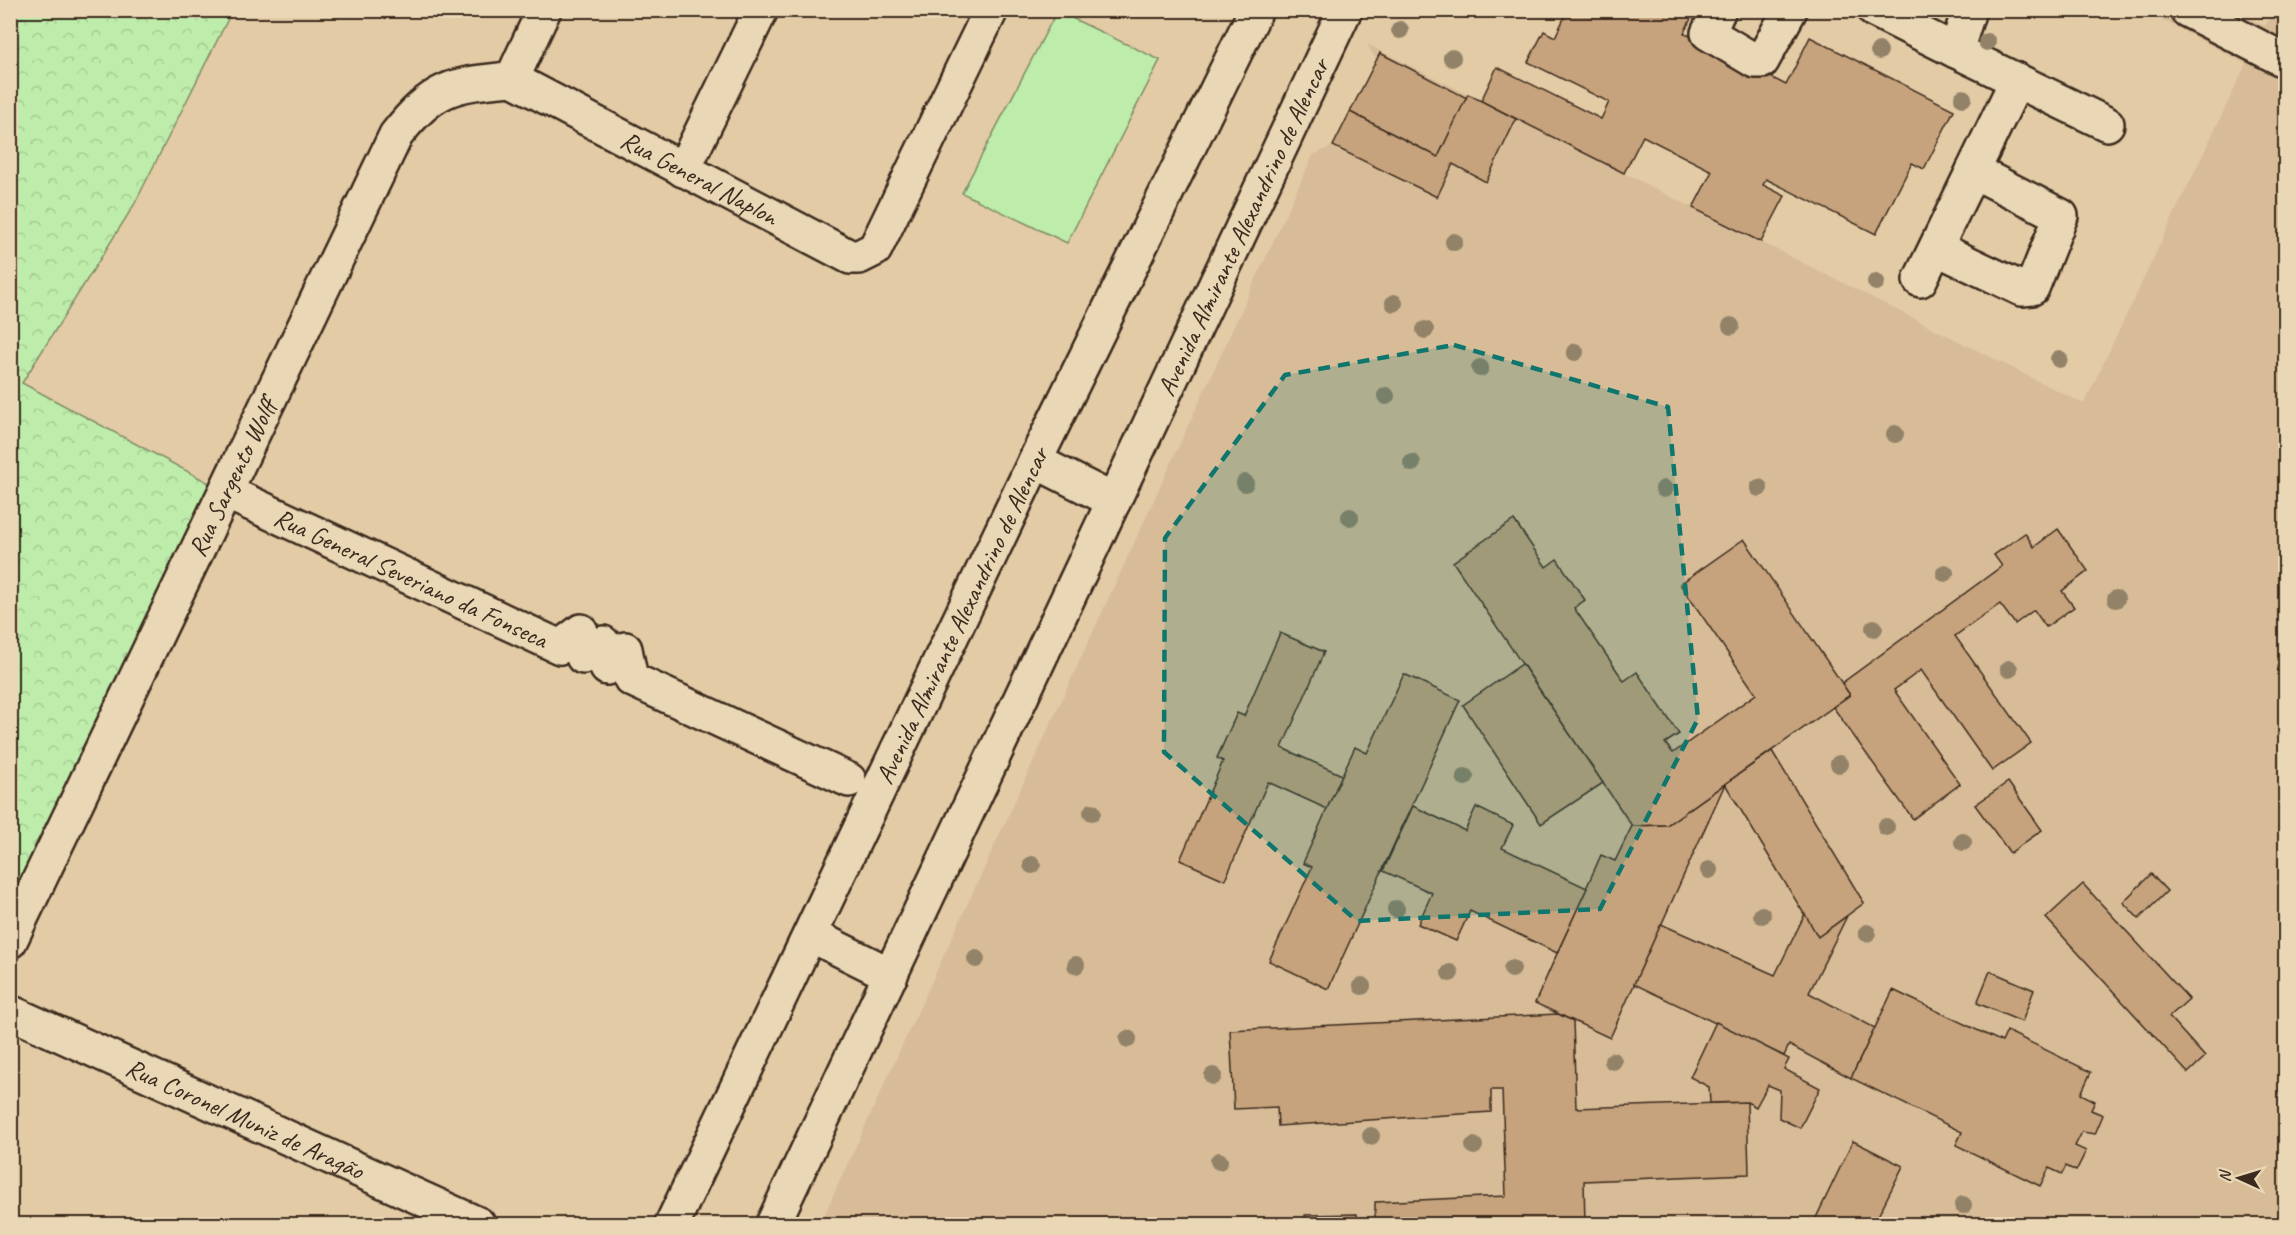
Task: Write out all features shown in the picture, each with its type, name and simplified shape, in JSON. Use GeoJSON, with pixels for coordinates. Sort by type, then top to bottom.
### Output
{"type":"FeatureCollection","features":[{"type":"Feature","properties":{"kind":"street"},"geometry":{"type":"LineString","coordinates":[[512,79],[544,10]]}},
{"type":"Feature","properties":{"kind":"street"},"geometry":{"type":"LineString","coordinates":[[683,170],[761,10]]}},
{"type":"Feature","properties":{"kind":"street","name":"Rua General Naplon"},"geometry":{"type":"LineString","coordinates":[[512,79],[850,257],[859,257],[875,249],[991,10]]}},
{"type":"Feature","properties":{"kind":"street","name":"Avenida Almirante Alexandrino de Alencar"},"geometry":{"type":"LineString","coordinates":[[672,1224],[1035,461],[1256,10]]}},
{"type":"Feature","properties":{"kind":"street","name":"Avenida Almirante Alexandrino de Alencar"},"geometry":{"type":"LineString","coordinates":[[773,1224],[1345,10]]}},
{"type":"Feature","properties":{"kind":"street"},"geometry":{"type":"LineString","coordinates":[[1719,10],[1708,33],[1755,62],[1762,61],[1790,10]]}},
{"type":"Feature","properties":{"kind":"street"},"geometry":{"type":"LineString","coordinates":[[1874,10],[2107,124]]}},
{"type":"Feature","properties":{"kind":"street"},"geometry":{"type":"LineString","coordinates":[[1956,51],[1969,10]]}},
{"type":"Feature","properties":{"kind":"street"},"geometry":{"type":"LineString","coordinates":[[2187,10],[2286,61]]}},
{"type":"Feature","properties":{"kind":"street","name":"Rua Sargento Wolff"},"geometry":{"type":"LineString","coordinates":[[10,941],[396,135],[418,108],[441,90],[478,82],[512,79]]}},
{"type":"Feature","properties":{"kind":"street"},"geometry":{"type":"LineString","coordinates":[[1920,280],[2017,80]]}},
{"type":"Feature","properties":{"kind":"street"},"geometry":{"type":"LineString","coordinates":[[1936,248],[2022,289],[2032,288],[2061,216],[1973,171]]}},
{"type":"Feature","properties":{"kind":"street"},"geometry":{"type":"LineString","coordinates":[[1035,461],[1114,501]]}},
{"type":"Feature","properties":{"kind":"street","name":"Rua General Severiano da Fonseca"},"geometry":{"type":"LineString","coordinates":[[226,492],[560,647],[580,631],[583,657],[603,643],[607,668],[625,649],[631,679],[849,780]]}},
{"type":"Feature","properties":{"kind":"street"},"geometry":{"type":"LineString","coordinates":[[811,935],[891,975]]}},
{"type":"Feature","properties":{"kind":"street","name":"Rua Coronel Muniz de Aragão"},"geometry":{"type":"LineString","coordinates":[[10,1012],[478,1224]]}},
{"type":"Feature","properties":{"kind":"highlighted area"},"geometry":{"type":"Polygon","coordinates":[[[1454,345],[1668,407],[1698,719],[1600,909],[1357,921],[1164,752],[1165,538],[1285,375],[1454,345]]]}},
{"type":"Feature","properties":{"kind":"shaded area"},"geometry":{"type":"Polygon","coordinates":[[[2146,11],[2235,11],[2265,26],[2274,11],[2285,11],[2285,1224],[820,1224],[1313,155],[1333,146],[1376,60],[1367,44],[2084,404],[2246,64],[2146,11]]]}},
{"type":"Feature","properties":{"kind":"green space"},"geometry":{"type":"Polygon","coordinates":[[[11,11],[232,11],[134,205],[22,383],[226,492],[11,941],[11,11]]]}},
{"type":"Feature","properties":{"kind":"green space"},"geometry":{"type":"Polygon","coordinates":[[[1057,11],[1160,60],[1067,243],[962,193],[1057,11]]]}},
{"type":"Feature","properties":{"kind":"building"},"geometry":{"type":"Polygon","coordinates":[[[1568,10],[1695,10],[1684,33],[1786,85],[1810,37],[1954,110],[1924,169],[1912,163],[1876,234],[1766,179],[1763,185],[1785,196],[1761,242],[1693,208],[1712,171],[1643,136],[1624,173],[1481,101],[1497,67],[1601,119],[1609,102],[1528,62],[1544,31],[1555,37],[1568,10]]]}},
{"type":"Feature","properties":{"kind":"building"},"geometry":{"type":"Polygon","coordinates":[[[1380,53],[1467,98],[1438,157],[1350,112],[1380,53]]]}},
{"type":"Feature","properties":{"kind":"building"},"geometry":{"type":"Polygon","coordinates":[[[1468,94],[1516,119],[1486,182],[1453,164],[1437,197],[1333,146],[1350,112],[1438,157],[1468,94]]]}},
{"type":"Feature","properties":{"kind":"building"},"geometry":{"type":"Polygon","coordinates":[[[1514,520],[1546,567],[1557,559],[1585,600],[1574,608],[1624,681],[1637,672],[1679,734],[1665,743],[1673,753],[1756,694],[1680,584],[1744,539],[1850,695],[1667,825],[1632,826],[1453,562],[1514,520]]]}},
{"type":"Feature","properties":{"kind":"building"},"geometry":{"type":"Polygon","coordinates":[[[2058,529],[2088,571],[2062,591],[2074,607],[2046,627],[2034,610],[2015,624],[2000,604],[1955,636],[2031,743],[1992,771],[1921,670],[1894,690],[1960,784],[1913,819],[1833,707],[1850,695],[1842,683],[2002,566],[1994,555],[2025,533],[2034,547],[2058,529]]]}},
{"type":"Feature","properties":{"kind":"building"},"geometry":{"type":"Polygon","coordinates":[[[1280,633],[1324,652],[1282,748],[1342,775],[1327,809],[1268,782],[1225,880],[1180,860],[1223,761],[1217,758],[1237,713],[1244,716],[1280,633]]]}},
{"type":"Feature","properties":{"kind":"building"},"geometry":{"type":"Polygon","coordinates":[[[1522,664],[1603,783],[1541,824],[1463,705],[1522,664]]]}},
{"type":"Feature","properties":{"kind":"building"},"geometry":{"type":"Polygon","coordinates":[[[1404,674],[1460,700],[1328,989],[1269,961],[1312,867],[1303,863],[1355,747],[1367,753],[1404,674]]]}},
{"type":"Feature","properties":{"kind":"building"},"geometry":{"type":"Polygon","coordinates":[[[1772,751],[1864,903],[1818,937],[1725,784],[1772,751]]]}},
{"type":"Feature","properties":{"kind":"building"},"geometry":{"type":"Polygon","coordinates":[[[2008,782],[2042,830],[2010,853],[1975,805],[2008,782]]]}},
{"type":"Feature","properties":{"kind":"building"},"geometry":{"type":"Polygon","coordinates":[[[1725,784],[1610,1038],[1535,1003],[1601,855],[1615,861],[1632,826],[1667,825],[1725,784]]]}},
{"type":"Feature","properties":{"kind":"building"},"geometry":{"type":"Polygon","coordinates":[[[1413,806],[1465,831],[1476,807],[1513,825],[1502,848],[1587,888],[1557,953],[1470,911],[1456,941],[1418,924],[1432,893],[1383,871],[1413,806]]]}},
{"type":"Feature","properties":{"kind":"building"},"geometry":{"type":"Polygon","coordinates":[[[2151,874],[2167,891],[2139,919],[2123,902],[2151,874]]]}},
{"type":"Feature","properties":{"kind":"building"},"geometry":{"type":"Polygon","coordinates":[[[2083,884],[2189,999],[2169,1017],[2205,1057],[2188,1073],[2046,918],[2083,884]]]}},
{"type":"Feature","properties":{"kind":"building"},"geometry":{"type":"Polygon","coordinates":[[[1805,914],[1818,937],[1847,916],[1809,993],[1875,1028],[1851,1078],[1789,1045],[1784,1056],[1634,984],[1661,924],[1775,975],[1805,914]]]}},
{"type":"Feature","properties":{"kind":"building"},"geometry":{"type":"Polygon","coordinates":[[[1990,971],[2034,990],[2022,1022],[1977,1003],[1990,971]]]}},
{"type":"Feature","properties":{"kind":"building"},"geometry":{"type":"Polygon","coordinates":[[[1893,990],[2002,1042],[2007,1031],[2091,1072],[2081,1094],[2095,1101],[2091,1110],[2103,1115],[2095,1134],[2082,1132],[2075,1146],[2086,1151],[2076,1171],[2066,1166],[2062,1174],[2049,1168],[2040,1186],[1956,1145],[1962,1132],[1851,1078],[1893,990]]]}},
{"type":"Feature","properties":{"kind":"building"},"geometry":{"type":"Polygon","coordinates":[[[1558,1014],[1573,1021],[1576,1108],[1747,1102],[1749,1174],[1584,1181],[1585,1224],[1375,1224],[1375,1202],[1506,1196],[1502,1090],[1491,1090],[1491,1112],[1278,1126],[1277,1107],[1234,1109],[1230,1030],[1558,1014]]]}},
{"type":"Feature","properties":{"kind":"building"},"geometry":{"type":"Polygon","coordinates":[[[1716,1022],[1789,1059],[1784,1069],[1820,1088],[1800,1128],[1779,1118],[1780,1090],[1768,1085],[1756,1107],[1747,1102],[1710,1103],[1709,1087],[1690,1077],[1716,1022]]]}},
{"type":"Feature","properties":{"kind":"building"},"geometry":{"type":"Polygon","coordinates":[[[1853,1141],[1903,1166],[1874,1224],[1813,1224],[1853,1141]]]}},
{"type":"Feature","properties":{"kind":"building"},"geometry":{"type":"Polygon","coordinates":[[[1357,1214],[1357,1224],[1305,1224],[1305,1215],[1357,1214]]]}}]}
